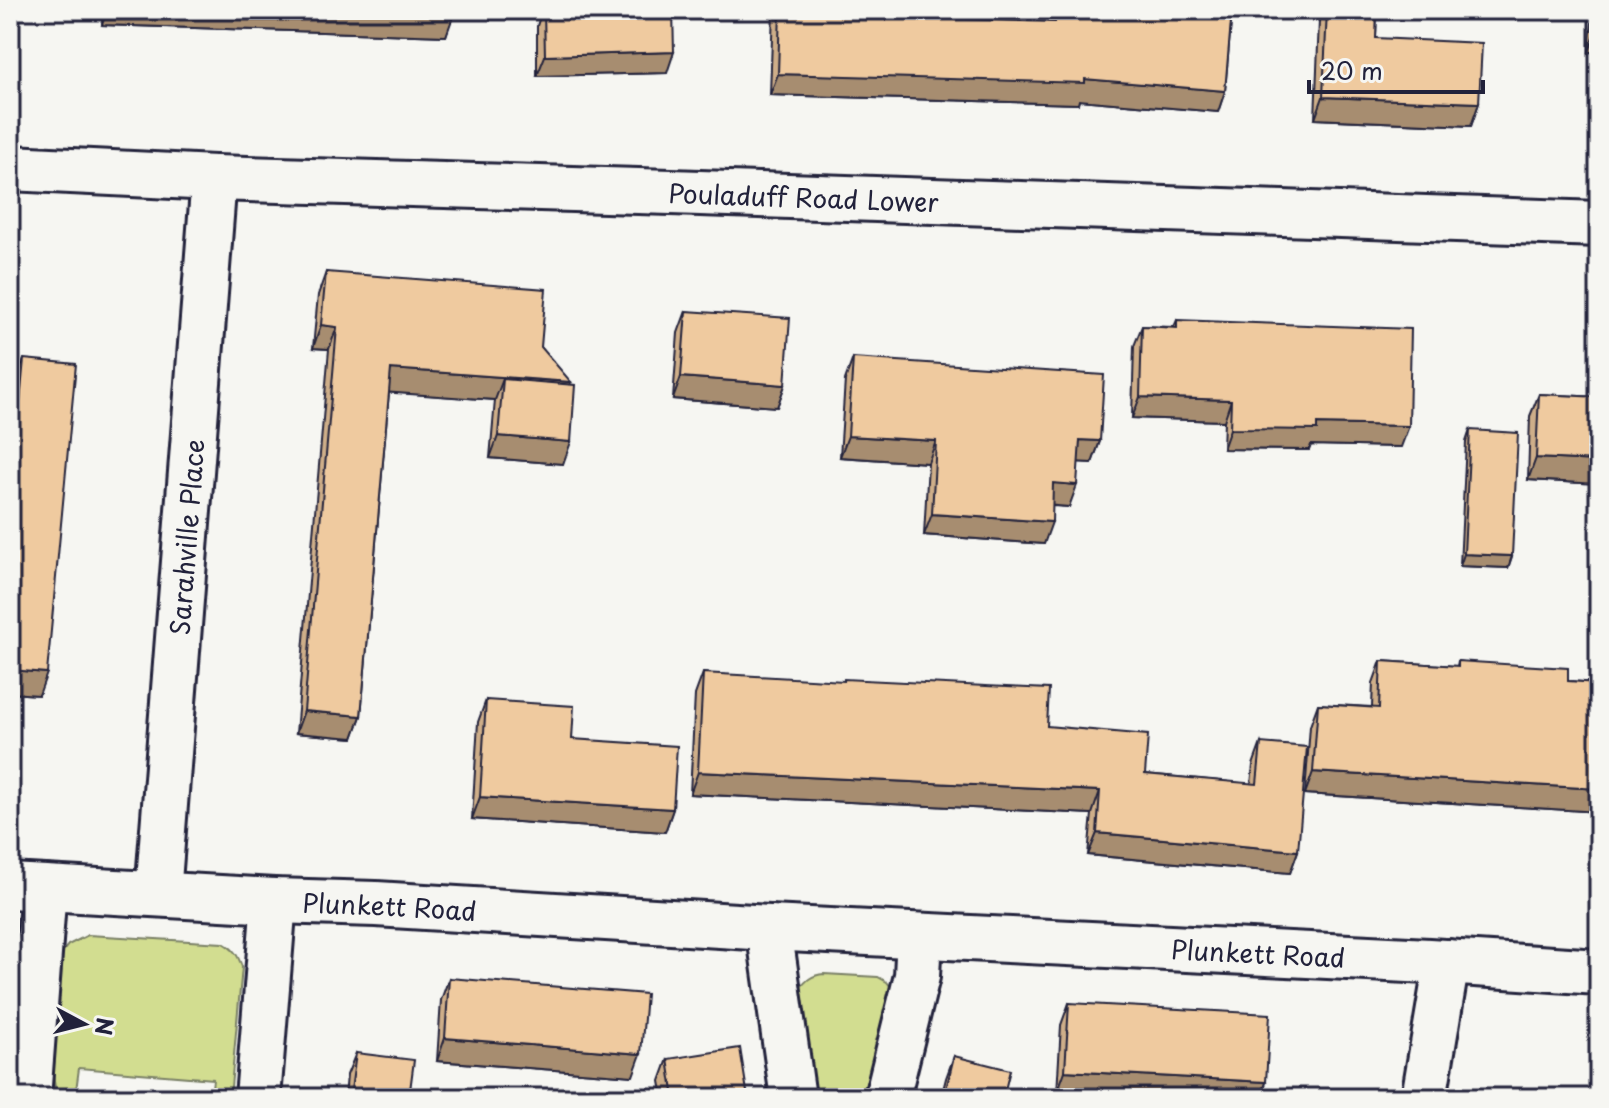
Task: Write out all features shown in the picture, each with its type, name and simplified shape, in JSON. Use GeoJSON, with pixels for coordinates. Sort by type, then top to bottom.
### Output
{"type":"FeatureCollection","features":[{"type":"Feature","properties":{"kind":"street","name":"Pouladuff Road Lower"},"geometry":{"type":"LineString","coordinates":[[10,168],[214,178],[1599,224]]}},
{"type":"Feature","properties":{"kind":"street","name":"Sarahville Place"},"geometry":{"type":"LineString","coordinates":[[158,894],[214,178]]}},
{"type":"Feature","properties":{"kind":"street","name":"Plunkett Road"},"geometry":{"type":"LineString","coordinates":[[27,887],[1599,972]]}},
{"type":"Feature","properties":{"kind":"street"},"geometry":{"type":"LineString","coordinates":[[27,887],[28,1098]]}},
{"type":"Feature","properties":{"kind":"street"},"geometry":{"type":"LineString","coordinates":[[258,1098],[274,901]]}},
{"type":"Feature","properties":{"kind":"street"},"geometry":{"type":"LineString","coordinates":[[769,928],[793,1098]]}},
{"type":"Feature","properties":{"kind":"street"},"geometry":{"type":"LineString","coordinates":[[887,1098],[917,976],[919,936]]}},
{"type":"Feature","properties":{"kind":"street"},"geometry":{"type":"LineString","coordinates":[[1424,1098],[1447,962]]}},
{"type":"Feature","properties":{"kind":"green space"},"geometry":{"type":"Polygon","coordinates":[[[88,935],[223,943],[233,950],[242,967],[230,1098],[211,1098],[213,1079],[79,1068],[75,1098],[59,1098],[52,1051],[59,956],[68,945],[88,935]]]}},
{"type":"Feature","properties":{"kind":"green space"},"geometry":{"type":"Polygon","coordinates":[[[824,974],[878,977],[894,991],[878,1098],[808,1098],[798,990],[809,979],[824,974]]]}},
{"type":"Feature","properties":{"kind":"building"},"geometry":{"type":"Polygon","coordinates":[[[340,10],[454,10],[454,14],[340,10]]]}},
{"type":"Feature","properties":{"kind":"building"},"geometry":{"type":"Polygon","coordinates":[[[544,10],[673,10],[674,52],[545,56],[544,10]]]}},
{"type":"Feature","properties":{"kind":"building"},"geometry":{"type":"Polygon","coordinates":[[[780,10],[936,10],[936,18],[1055,22],[1055,10],[1232,10],[1225,91],[1085,79],[1085,83],[778,74],[780,10]]]}},
{"type":"Feature","properties":{"kind":"building"},"geometry":{"type":"Polygon","coordinates":[[[1327,10],[1377,10],[1376,38],[1482,43],[1479,103],[1323,97],[1327,10]]]}},
{"type":"Feature","properties":{"kind":"building"},"geometry":{"type":"Polygon","coordinates":[[[326,272],[546,289],[541,347],[571,382],[391,369],[361,716],[304,711],[337,327],[321,325],[326,272]]]}},
{"type":"Feature","properties":{"kind":"building"},"geometry":{"type":"Polygon","coordinates":[[[686,311],[790,318],[785,385],[681,377],[686,311]]]}},
{"type":"Feature","properties":{"kind":"building"},"geometry":{"type":"Polygon","coordinates":[[[1177,320],[1411,329],[1409,426],[1317,424],[1317,430],[1230,429],[1231,400],[1140,397],[1142,326],[1177,328],[1177,320]]]}},
{"type":"Feature","properties":{"kind":"building"},"geometry":{"type":"Polygon","coordinates":[[[853,358],[1104,375],[1100,441],[1080,440],[1077,485],[1053,483],[1052,522],[932,514],[936,441],[848,436],[853,358]]]}},
{"type":"Feature","properties":{"kind":"building"},"geometry":{"type":"Polygon","coordinates":[[[24,359],[76,364],[47,673],[10,670],[10,511],[24,359]]]}},
{"type":"Feature","properties":{"kind":"building"},"geometry":{"type":"Polygon","coordinates":[[[503,379],[575,385],[571,442],[498,436],[503,379]]]}},
{"type":"Feature","properties":{"kind":"building"},"geometry":{"type":"Polygon","coordinates":[[[1539,394],[1599,397],[1599,461],[1536,458],[1539,394]]]}},
{"type":"Feature","properties":{"kind":"building"},"geometry":{"type":"Polygon","coordinates":[[[1470,430],[1518,433],[1512,556],[1464,554],[1470,430]]]}},
{"type":"Feature","properties":{"kind":"building"},"geometry":{"type":"Polygon","coordinates":[[[1381,661],[1458,666],[1458,661],[1568,668],[1568,681],[1599,683],[1599,789],[1313,772],[1318,704],[1379,708],[1381,661]]]}},
{"type":"Feature","properties":{"kind":"building"},"geometry":{"type":"Polygon","coordinates":[[[703,673],[1049,689],[1047,726],[1148,735],[1145,774],[1257,784],[1261,743],[1307,747],[1298,851],[1097,833],[1100,791],[698,772],[703,673]]]}},
{"type":"Feature","properties":{"kind":"building"},"geometry":{"type":"Polygon","coordinates":[[[486,700],[574,706],[572,739],[677,746],[673,809],[480,797],[486,700]]]}},
{"type":"Feature","properties":{"kind":"building"},"geometry":{"type":"Polygon","coordinates":[[[449,978],[646,994],[641,1054],[445,1038],[449,978]]]}},
{"type":"Feature","properties":{"kind":"building"},"geometry":{"type":"Polygon","coordinates":[[[1069,1003],[1270,1014],[1266,1082],[1065,1071],[1069,1003]]]}},
{"type":"Feature","properties":{"kind":"building"},"geometry":{"type":"Polygon","coordinates":[[[740,1048],[748,1098],[674,1098],[668,1059],[740,1048]]]}},
{"type":"Feature","properties":{"kind":"building"},"geometry":{"type":"Polygon","coordinates":[[[356,1053],[414,1060],[409,1098],[350,1098],[356,1053]]]}},
{"type":"Feature","properties":{"kind":"building"},"geometry":{"type":"Polygon","coordinates":[[[954,1056],[1010,1070],[1003,1098],[944,1098],[954,1056]]]}}]}
